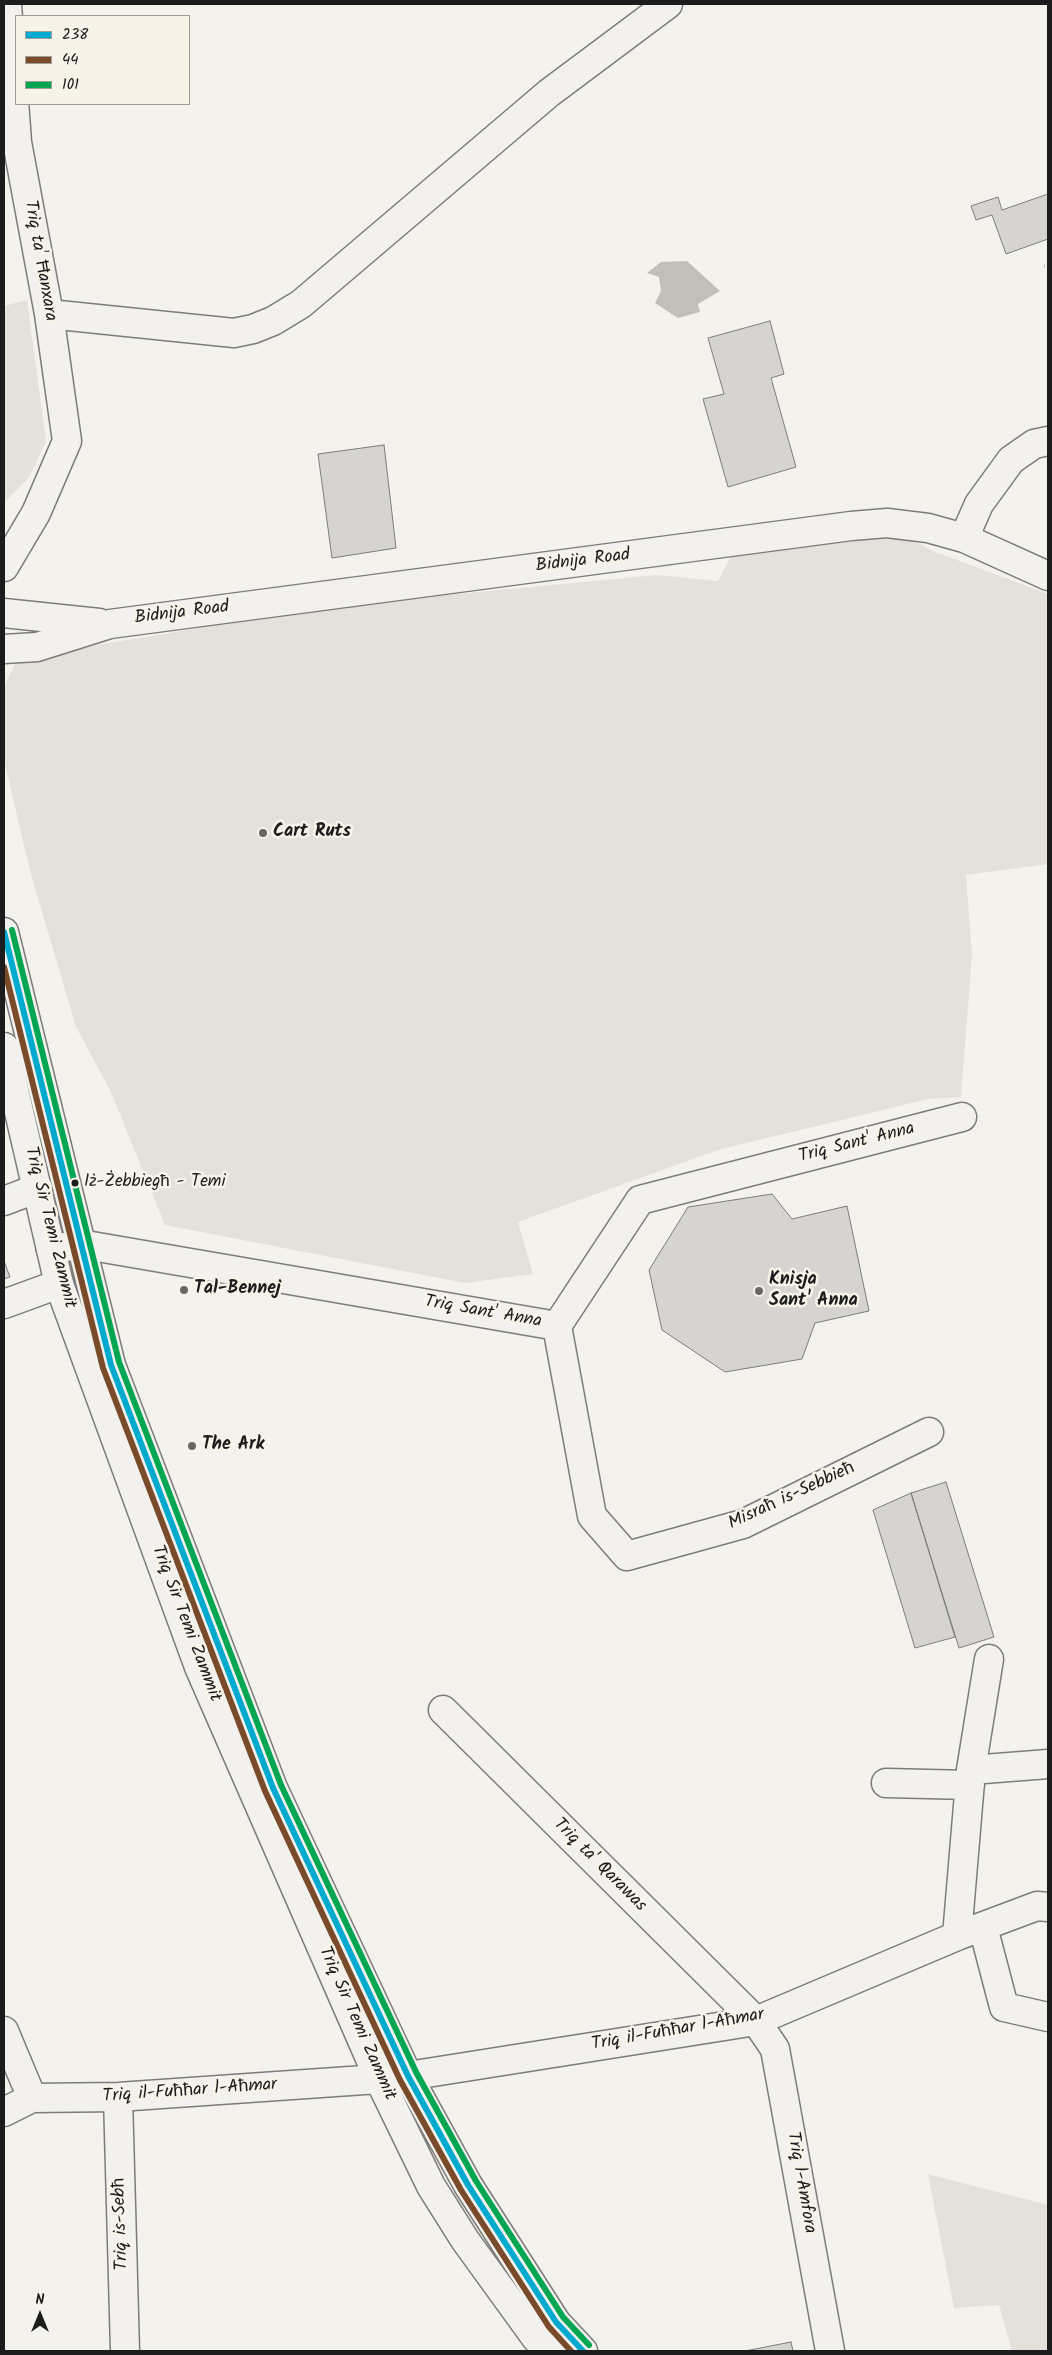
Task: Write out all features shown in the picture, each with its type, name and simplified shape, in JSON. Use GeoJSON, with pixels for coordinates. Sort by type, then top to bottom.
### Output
{"type":"FeatureCollection","features":[{"type":"Feature","properties":{"kind":"street","name":"Triq ta' Ħanxara"},"geometry":{"type":"LineString","coordinates":[[4,567],[36,513],[67,441],[49,314],[17,142],[7,4]]}},
{"type":"Feature","properties":{"kind":"street"},"geometry":{"type":"LineString","coordinates":[[49,314],[234,333],[253,329],[272,321],[301,304],[549,93],[668,4]]}},
{"type":"Feature","properties":{"kind":"street"},"geometry":{"type":"LineString","coordinates":[[964,538],[979,504],[1011,460],[1034,444],[1048,441]]}},
{"type":"Feature","properties":{"kind":"street"},"geometry":{"type":"LineString","coordinates":[[4,528],[36,513]]}},
{"type":"Feature","properties":{"kind":"street","name":"Bidnija Road"},"geometry":{"type":"LineString","coordinates":[[4,649],[37,647],[110,624],[850,526],[887,523],[928,528],[964,538],[1048,576]]}},
{"type":"Feature","properties":{"kind":"street","name":"Bidnija Road"},"geometry":{"type":"LineString","coordinates":[[4,613],[110,624]]}},
{"type":"Feature","properties":{"kind":"street","name":"Triq Sir Temi Zammit"},"geometry":{"type":"LineString","coordinates":[[4,932],[111,1365],[270,1779],[408,2076],[468,2185],[556,2322],[583,2351]]}},
{"type":"Feature","properties":{"kind":"street","name":"Triq Sir Temi Zammit"},"geometry":{"type":"LineString","coordinates":[[4,1047],[59,1284],[199,1667],[379,2079],[431,2186],[464,2240],[538,2347]]}},
{"type":"Feature","properties":{"kind":"street","name":"Triq Sant' Anna"},"geometry":{"type":"LineString","coordinates":[[51,1250],[80,1244],[558,1326],[640,1200],[962,1117]]}},
{"type":"Feature","properties":{"kind":"street"},"geometry":{"type":"LineString","coordinates":[[4,1202],[38,1188]]}},
{"type":"Feature","properties":{"kind":"street"},"geometry":{"type":"LineString","coordinates":[[4,1304],[59,1284]]}},
{"type":"Feature","properties":{"kind":"street","name":"Misraħ is-Sebbieħ"},"geometry":{"type":"LineString","coordinates":[[558,1326],[592,1516],[627,1556],[743,1524],[929,1432]]}},
{"type":"Feature","properties":{"kind":"street"},"geometry":{"type":"LineString","coordinates":[[957,1936],[970,1778],[989,1659]]}},
{"type":"Feature","properties":{"kind":"street","name":"Triq ta' Qarawas"},"geometry":{"type":"LineString","coordinates":[[442,1710],[756,2021]]}},
{"type":"Feature","properties":{"kind":"street"},"geometry":{"type":"LineString","coordinates":[[886,1783],[970,1778],[1048,1764]]}},
{"type":"Feature","properties":{"kind":"street","name":"Triq il-Fuħħar l-Aħmar"},"geometry":{"type":"LineString","coordinates":[[408,2076],[756,2021],[957,1936],[1037,1906],[1048,1907]]}},
{"type":"Feature","properties":{"kind":"street"},"geometry":{"type":"LineString","coordinates":[[983,1927],[1004,2007],[1048,2017]]}},
{"type":"Feature","properties":{"kind":"street","name":"Triq l-Amfora"},"geometry":{"type":"LineString","coordinates":[[756,2021],[775,2049],[830,2351]]}},
{"type":"Feature","properties":{"kind":"street"},"geometry":{"type":"LineString","coordinates":[[4,2031],[32,2098]]}},
{"type":"Feature","properties":{"kind":"street","name":"Triq il-Fuħħar l-Aħmar"},"geometry":{"type":"LineString","coordinates":[[4,2112],[32,2098],[118,2098],[379,2079]]}},
{"type":"Feature","properties":{"kind":"street","name":"Triq is-Sebħ"},"geometry":{"type":"LineString","coordinates":[[118,2098],[125,2351]]}},
{"type":"Feature","properties":{"kind":"shaded area"},"geometry":{"type":"Polygon","coordinates":[[[687,261],[720,291],[698,304],[700,312],[678,318],[655,303],[661,291],[659,277],[647,273],[661,262],[687,261]]]}},
{"type":"Feature","properties":{"kind":"shaded area"},"geometry":{"type":"Polygon","coordinates":[[[27,300],[46,441],[30,476],[4,503],[4,306],[27,300]]]}},
{"type":"Feature","properties":{"kind":"shaded area"},"geometry":{"type":"Polygon","coordinates":[[[907,537],[933,551],[1048,594],[1048,864],[966,875],[972,955],[961,1097],[928,1099],[718,1150],[518,1222],[533,1274],[465,1283],[165,1225],[110,1090],[76,1027],[30,871],[4,760],[4,686],[15,664],[102,644],[341,605],[657,575],[718,581],[733,553],[840,538],[907,537]]]}},
{"type":"Feature","properties":{"kind":"shaded area"},"geometry":{"type":"Polygon","coordinates":[[[928,2174],[1048,2205],[1048,2351],[1012,2351],[999,2305],[954,2308],[928,2174]]]}},
{"type":"Feature","properties":{"kind":"building"},"geometry":{"type":"Polygon","coordinates":[[[1048,194],[1048,239],[1006,254],[992,215],[976,220],[971,206],[998,197],[1002,210],[1048,194]]]}},
{"type":"Feature","properties":{"kind":"building"},"geometry":{"type":"Polygon","coordinates":[[[770,321],[784,374],[771,378],[796,467],[728,487],[703,399],[724,394],[708,338],[770,321]]]}},
{"type":"Feature","properties":{"kind":"building"},"geometry":{"type":"Polygon","coordinates":[[[384,445],[396,548],[332,558],[318,454],[384,445]]]}},
{"type":"Feature","properties":{"kind":"building","name":"Knisja Sant' Anna"},"geometry":{"type":"Polygon","coordinates":[[[772,1194],[792,1219],[847,1206],[869,1311],[815,1323],[802,1359],[725,1372],[662,1330],[649,1270],[688,1207],[772,1194]]]}},
{"type":"Feature","properties":{"kind":"building"},"geometry":{"type":"Polygon","coordinates":[[[4,1261],[10,1277],[4,1279],[4,1261]]]}},
{"type":"Feature","properties":{"kind":"building"},"geometry":{"type":"Polygon","coordinates":[[[946,1482],[994,1637],[959,1648],[911,1493],[946,1482]]]}},
{"type":"Feature","properties":{"kind":"building"},"geometry":{"type":"Polygon","coordinates":[[[911,1493],[955,1637],[915,1648],[873,1510],[911,1493]]]}},
{"type":"Feature","properties":{"kind":"building"},"geometry":{"type":"Polygon","coordinates":[[[791,2342],[793,2351],[745,2351],[791,2342]]]}},
{"type":"Feature","properties":{"kind":"transit line","name":"101"},"geometry":{"type":"LineString","coordinates":[[12,930],[119,1362],[281,1785],[416,2072],[476,2181],[563,2317],[589,2345]]}},
{"type":"Feature","properties":{"kind":"transit line","name":"238"},"geometry":{"type":"LineString","coordinates":[[4,932],[111,1365],[273,1788],[408,2076],[468,2185],[556,2322],[583,2351]]}},
{"type":"Feature","properties":{"kind":"transit line","name":"44"},"geometry":{"type":"LineString","coordinates":[[4,967],[103,1368],[265,1791],[400,2080],[461,2190],[549,2327],[571,2351]]}},
{"type":"Feature","properties":{"kind":"place","name":"Cart Ruts"},"geometry":{"type":"Point","coordinates":[263,833]}},
{"type":"Feature","properties":{"kind":"place","name":"Iż-Żebbiegħ - Temi"},"geometry":{"type":"Point","coordinates":[75,1183]}},
{"type":"Feature","properties":{"kind":"place","name":"Tal-Bennej"},"geometry":{"type":"Point","coordinates":[184,1290]}},
{"type":"Feature","properties":{"kind":"place","name":"Knisja Sant' Anna"},"geometry":{"type":"Point","coordinates":[759,1291]}},
{"type":"Feature","properties":{"kind":"place","name":"The Ark"},"geometry":{"type":"Point","coordinates":[192,1446]}}]}
